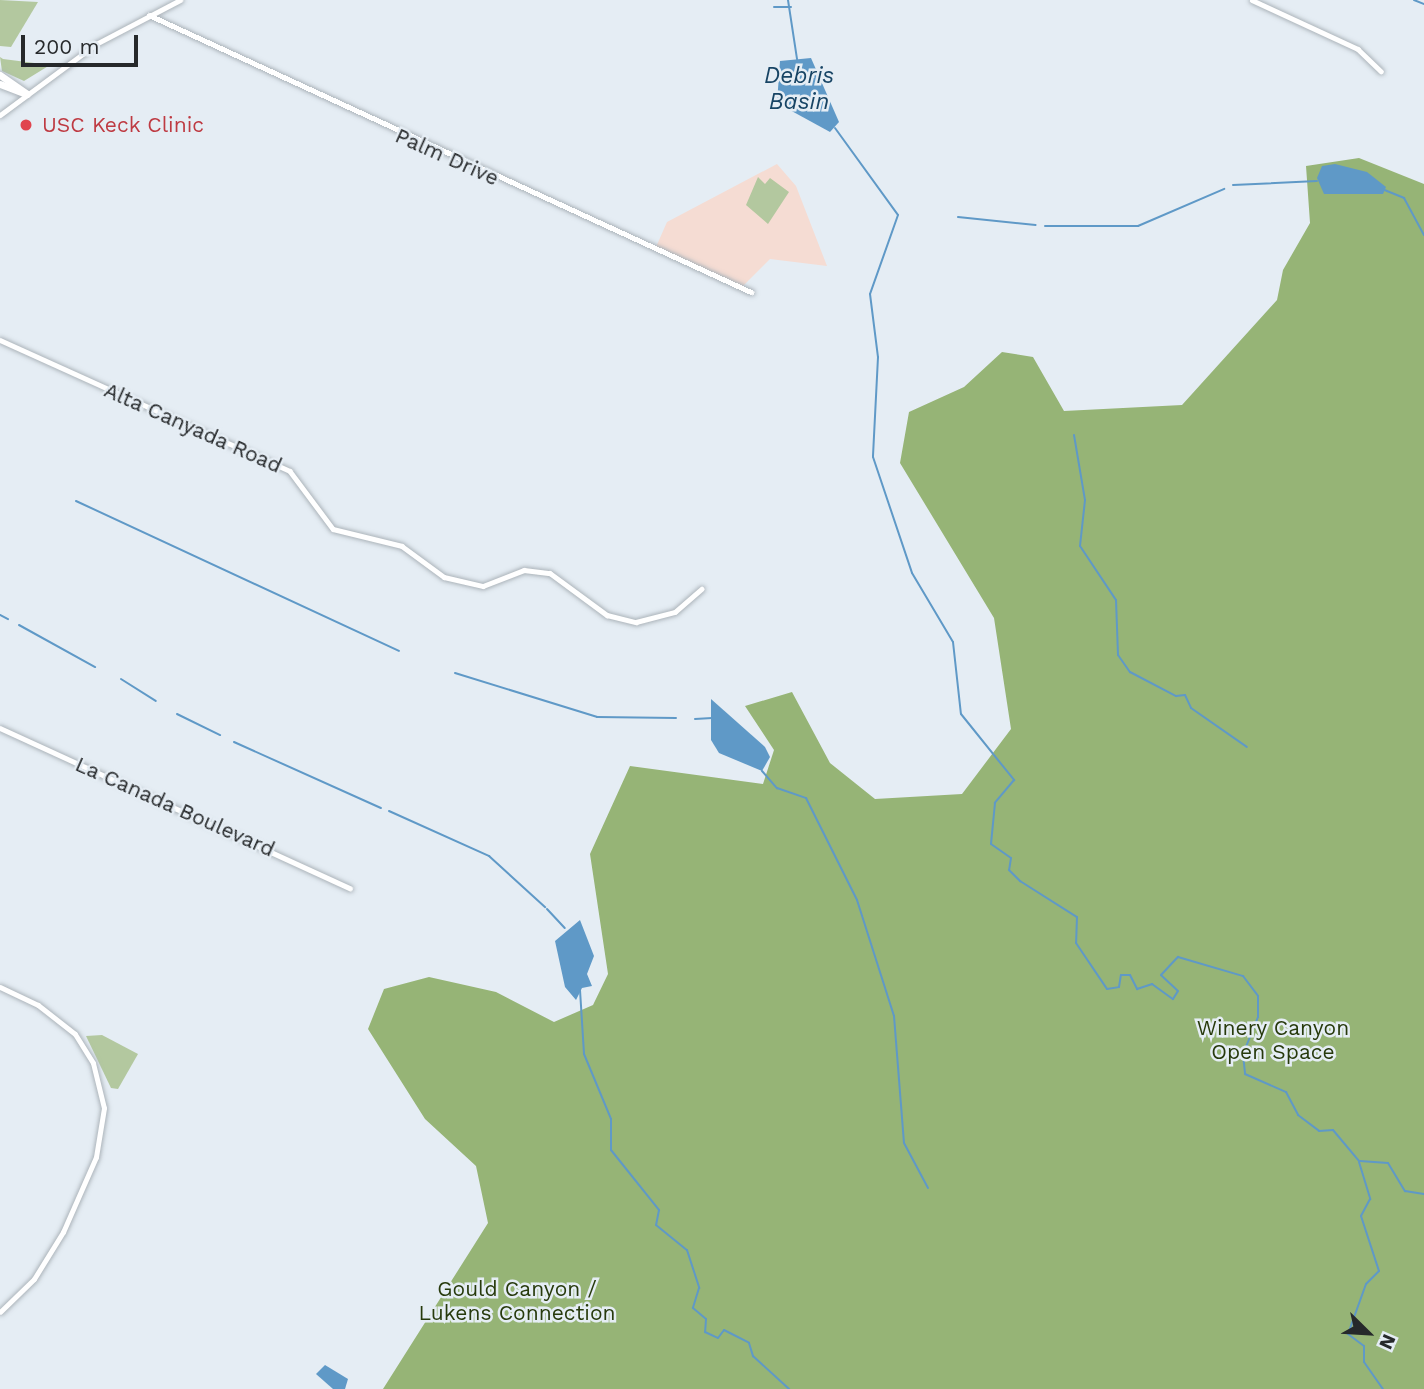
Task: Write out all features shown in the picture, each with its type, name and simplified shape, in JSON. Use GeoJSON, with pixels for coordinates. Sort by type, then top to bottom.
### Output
{"type":"FeatureCollection","features":[{"type":"Feature","properties":{"kind":"highway"},"geometry":{"type":"LineString","coordinates":[[0,75],[27,94]]}},
{"type":"Feature","properties":{"kind":"highway"},"geometry":{"type":"LineString","coordinates":[[0,84],[27,94]]}},
{"type":"Feature","properties":{"kind":"main road"},"geometry":{"type":"LineString","coordinates":[[0,115],[27,94],[149,14],[180,0]]}},
{"type":"Feature","properties":{"kind":"main road"},"geometry":{"type":"LineString","coordinates":[[0,987],[44,1008],[75,1034],[93,1063],[103,1095],[96,1157],[52,1251],[38,1274],[0,1312]]}},
{"type":"Feature","properties":{"kind":"street"},"geometry":{"type":"LineString","coordinates":[[1252,0],[1358,49],[1381,71]]}},
{"type":"Feature","properties":{"kind":"street","name":"Palm Drive"},"geometry":{"type":"LineString","coordinates":[[149,14],[153,22],[751,292]]}},
{"type":"Feature","properties":{"kind":"street","name":"Alta Canyada Road"},"geometry":{"type":"LineString","coordinates":[[0,340],[290,471],[333,529],[402,546],[444,577],[484,586],[524,570],[550,573],[607,615],[636,622],[675,612],[701,589]]}},
{"type":"Feature","properties":{"kind":"street","name":"La Canada Boulevard"},"geometry":{"type":"LineString","coordinates":[[0,728],[350,888]]}},
{"type":"Feature","properties":{"kind":"shaded area"},"geometry":{"type":"Polygon","coordinates":[[[777,164],[796,186],[827,266],[770,259],[743,286],[656,247],[667,222],[777,164]]]}},
{"type":"Feature","properties":{"kind":"green space"},"geometry":{"type":"Polygon","coordinates":[[[0,0],[38,2],[11,47],[0,46],[0,0]]]}},
{"type":"Feature","properties":{"kind":"green space"},"geometry":{"type":"Polygon","coordinates":[[[0,57],[50,65],[24,81],[2,71],[0,57]]]}},
{"type":"Feature","properties":{"kind":"green space"},"geometry":{"type":"Polygon","coordinates":[[[1359,158],[1424,184],[1424,1389],[383,1389],[488,1223],[476,1166],[425,1119],[368,1029],[384,989],[429,977],[496,992],[554,1022],[593,1005],[608,974],[590,854],[630,766],[763,784],[774,750],[745,706],[792,692],[830,763],[875,799],[962,794],[1011,729],[994,618],[900,463],[909,412],[964,387],[1002,352],[1033,357],[1064,411],[1182,405],[1277,300],[1283,270],[1310,223],[1306,166],[1359,158]]]}},
{"type":"Feature","properties":{"kind":"green space"},"geometry":{"type":"Polygon","coordinates":[[[758,177],[765,184],[770,178],[789,192],[768,224],[746,205],[758,177]]]}},
{"type":"Feature","properties":{"kind":"green space"},"geometry":{"type":"Polygon","coordinates":[[[102,1035],[138,1054],[118,1089],[111,1088],[86,1036],[102,1035]]]}},
{"type":"Feature","properties":{"kind":"water","name":"Debris Basin"},"geometry":{"type":"Polygon","coordinates":[[[811,58],[839,122],[830,132],[777,103],[780,61],[811,58]]]}},
{"type":"Feature","properties":{"kind":"water"},"geometry":{"type":"Polygon","coordinates":[[[1335,164],[1367,172],[1386,187],[1383,194],[1324,194],[1317,178],[1322,166],[1335,164]]]}},
{"type":"Feature","properties":{"kind":"water"},"geometry":{"type":"Polygon","coordinates":[[[711,699],[765,747],[770,757],[762,771],[719,753],[711,740],[711,699]]]}},
{"type":"Feature","properties":{"kind":"water"},"geometry":{"type":"Polygon","coordinates":[[[580,920],[594,956],[587,974],[592,986],[582,988],[576,1000],[565,987],[555,941],[580,920]]]}},
{"type":"Feature","properties":{"kind":"water"},"geometry":{"type":"Polygon","coordinates":[[[325,1365],[348,1379],[345,1389],[333,1389],[316,1374],[325,1365]]]}},
{"type":"Feature","properties":{"kind":"waterway"},"geometry":{"type":"LineString","coordinates":[[788,0],[797,59]]}},
{"type":"Feature","properties":{"kind":"waterway"},"geometry":{"type":"LineString","coordinates":[[1414,0],[1424,4]]}},
{"type":"Feature","properties":{"kind":"waterway"},"geometry":{"type":"LineString","coordinates":[[774,7],[791,7]]}},
{"type":"Feature","properties":{"kind":"waterway"},"geometry":{"type":"LineString","coordinates":[[835,128],[898,215],[870,294],[878,357],[873,457],[912,573],[953,642],[961,714],[1014,780],[995,803],[991,844],[1011,858],[1009,870],[1020,881],[1077,917],[1076,943],[1107,989],[1119,987],[1121,975],[1130,975],[1137,989],[1152,984],[1173,999],[1178,991],[1161,975],[1178,957],[1243,976],[1258,996],[1258,1017],[1243,1054],[1245,1074],[1286,1092],[1298,1115],[1319,1131],[1333,1130],[1359,1161]]}},
{"type":"Feature","properties":{"kind":"waterway"},"geometry":{"type":"LineString","coordinates":[[1233,185],[1317,181]]}},
{"type":"Feature","properties":{"kind":"waterway"},"geometry":{"type":"LineString","coordinates":[[1045,226],[1138,226],[1224,189]]}},
{"type":"Feature","properties":{"kind":"waterway"},"geometry":{"type":"LineString","coordinates":[[1382,189],[1404,198],[1424,235]]}},
{"type":"Feature","properties":{"kind":"waterway"},"geometry":{"type":"LineString","coordinates":[[958,217],[1036,225]]}},
{"type":"Feature","properties":{"kind":"waterway"},"geometry":{"type":"LineString","coordinates":[[1074,435],[1085,500],[1080,546],[1116,600],[1118,655],[1130,672],[1176,696],[1185,695],[1191,708],[1247,747]]}},
{"type":"Feature","properties":{"kind":"waterway"},"geometry":{"type":"LineString","coordinates":[[76,501],[399,651]]}},
{"type":"Feature","properties":{"kind":"waterway"},"geometry":{"type":"LineString","coordinates":[[0,615],[8,619]]}},
{"type":"Feature","properties":{"kind":"waterway"},"geometry":{"type":"LineString","coordinates":[[19,625],[95,667]]}},
{"type":"Feature","properties":{"kind":"waterway"},"geometry":{"type":"LineString","coordinates":[[455,673],[597,717],[676,718]]}},
{"type":"Feature","properties":{"kind":"waterway"},"geometry":{"type":"LineString","coordinates":[[121,679],[156,701]]}},
{"type":"Feature","properties":{"kind":"waterway"},"geometry":{"type":"LineString","coordinates":[[177,714],[220,735]]}},
{"type":"Feature","properties":{"kind":"waterway"},"geometry":{"type":"LineString","coordinates":[[695,719],[712,718]]}},
{"type":"Feature","properties":{"kind":"waterway"},"geometry":{"type":"LineString","coordinates":[[234,742],[381,808]]}},
{"type":"Feature","properties":{"kind":"waterway"},"geometry":{"type":"LineString","coordinates":[[762,771],[777,788],[806,798],[857,900],[894,1016],[904,1143],[928,1188]]}},
{"type":"Feature","properties":{"kind":"waterway"},"geometry":{"type":"LineString","coordinates":[[389,811],[489,856],[545,907]]}},
{"type":"Feature","properties":{"kind":"waterway"},"geometry":{"type":"LineString","coordinates":[[547,909],[565,928]]}},
{"type":"Feature","properties":{"kind":"waterway"},"geometry":{"type":"LineString","coordinates":[[580,990],[584,1054],[611,1119],[611,1150],[659,1210],[656,1225],[687,1250],[699,1288],[693,1308],[706,1319],[705,1332],[718,1338],[724,1330],[749,1343],[753,1356],[789,1389]]}},
{"type":"Feature","properties":{"kind":"waterway"},"geometry":{"type":"LineString","coordinates":[[1360,1161],[1388,1163],[1405,1191],[1424,1194]]}},
{"type":"Feature","properties":{"kind":"waterway"},"geometry":{"type":"LineString","coordinates":[[1359,1162],[1370,1199],[1361,1216],[1379,1271],[1366,1284],[1348,1334],[1364,1346],[1364,1362],[1383,1389]]}},
{"type":"Feature","properties":{"kind":"place","name":"USC Keck Clinic"},"geometry":{"type":"Point","coordinates":[26,125]}},
{"type":"Feature","properties":{"kind":"park label","name":"Winery Canyon Open Space"},"geometry":{"type":"Point","coordinates":[1273,1040]}},
{"type":"Feature","properties":{"kind":"park label","name":"Gould Canyon / Lukens Connection"},"geometry":{"type":"Point","coordinates":[517,1301]}}]}
